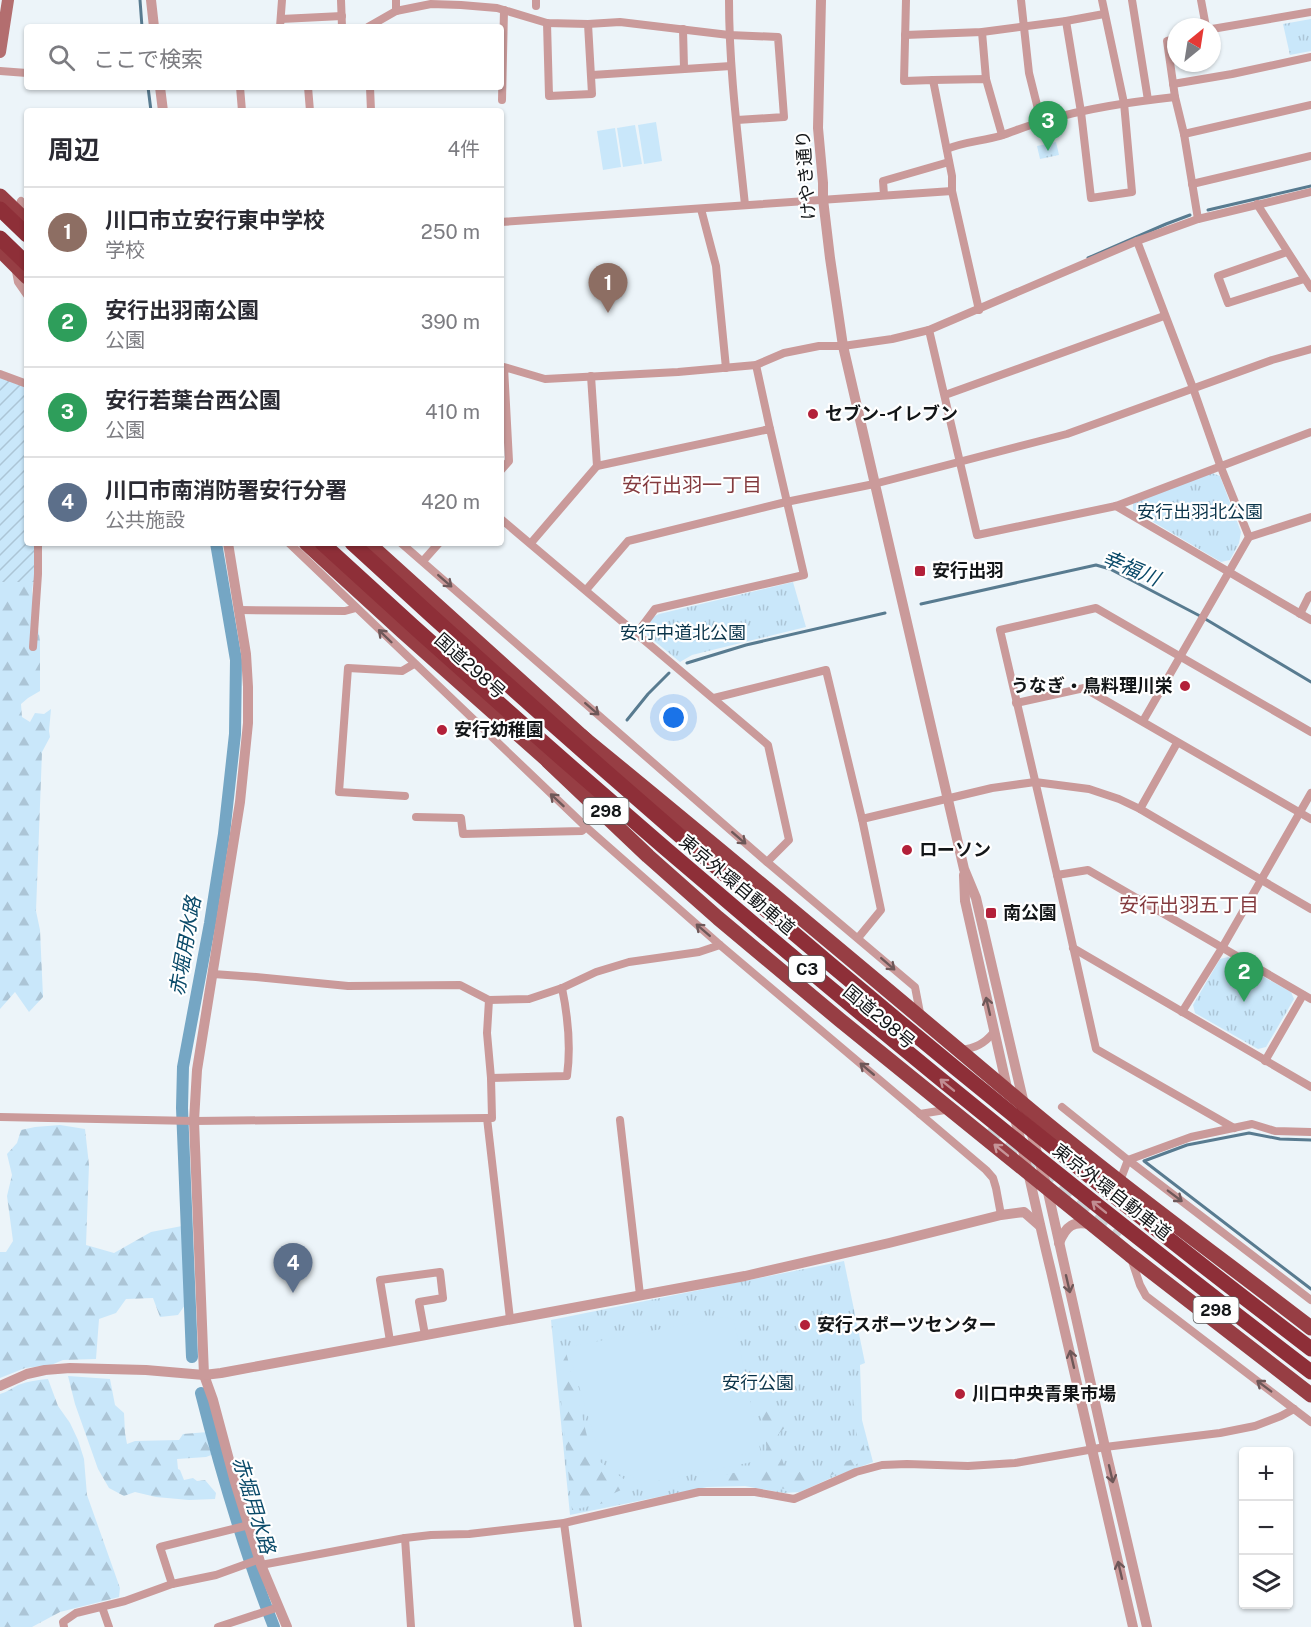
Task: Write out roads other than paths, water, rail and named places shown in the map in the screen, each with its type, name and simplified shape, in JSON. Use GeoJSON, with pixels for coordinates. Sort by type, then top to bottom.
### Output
{"type":"FeatureCollection","features":[{"type":"Feature","properties":{"kind":"highway"},"geometry":{"type":"LineString","coordinates":[[0,196],[24,219]]}},
{"type":"Feature","properties":{"kind":"highway"},"geometry":{"type":"LineString","coordinates":[[0,209],[24,232]]}},
{"type":"Feature","properties":{"kind":"highway"},"geometry":{"type":"LineString","coordinates":[[1,248],[21,264]]}},
{"type":"Feature","properties":{"kind":"highway","name":"国道298号"},"geometry":{"type":"LineString","coordinates":[[309,546],[548,761],[741,928],[914,1071]]}},
{"type":"Feature","properties":{"kind":"highway","name":"東京外環自動車道"},"geometry":{"type":"LineString","coordinates":[[325,546],[553,752],[756,927],[927,1069],[1126,1229],[1311,1372]]}},
{"type":"Feature","properties":{"kind":"highway","name":"東京外環自動車道"},"geometry":{"type":"LineString","coordinates":[[355,546],[653,812],[928,1045],[1146,1220],[1311,1348]]}},
{"type":"Feature","properties":{"kind":"highway","name":"国道298号"},"geometry":{"type":"LineString","coordinates":[[371,546],[580,735],[932,1037]]}},
{"type":"Feature","properties":{"kind":"highway"},"geometry":{"type":"LineString","coordinates":[[580,735],[732,859],[1024,1105],[1311,1328]]}},
{"type":"Feature","properties":{"kind":"highway"},"geometry":{"type":"LineString","coordinates":[[548,761],[648,856],[718,918],[1092,1225],[1311,1395]]}},
{"type":"Feature","properties":{"kind":"highway","name":"298"},"geometry":{"type":"LineString","coordinates":[[1141,1205],[1311,1337]]}},
{"type":"Feature","properties":{"kind":"highway","name":"298"},"geometry":{"type":"LineString","coordinates":[[1120,1236],[1311,1383]]}},
{"type":"Feature","properties":{"kind":"main road"},"geometry":{"type":"LineString","coordinates":[[0,52],[8,0]]}},
{"type":"Feature","properties":{"kind":"street"},"geometry":{"type":"LineString","coordinates":[[151,0],[154,24]]}},
{"type":"Feature","properties":{"kind":"street"},"geometry":{"type":"LineString","coordinates":[[282,0],[280,23],[342,16]]}},
{"type":"Feature","properties":{"kind":"street"},"geometry":{"type":"LineString","coordinates":[[341,0],[342,24]]}},
{"type":"Feature","properties":{"kind":"street"},"geometry":{"type":"LineString","coordinates":[[396,0],[396,11]]}},
{"type":"Feature","properties":{"kind":"street"},"geometry":{"type":"LineString","coordinates":[[726,0],[745,205]]}},
{"type":"Feature","properties":{"kind":"street","name":"けやき通り"},"geometry":{"type":"LineString","coordinates":[[821,0],[819,128],[823,199],[843,346],[964,869]]}},
{"type":"Feature","properties":{"kind":"street"},"geometry":{"type":"LineString","coordinates":[[906,0],[904,81],[986,79]]}},
{"type":"Feature","properties":{"kind":"street"},"geometry":{"type":"LineString","coordinates":[[1021,0],[1029,73],[1041,122]]}},
{"type":"Feature","properties":{"kind":"street"},"geometry":{"type":"LineString","coordinates":[[1065,21],[1081,112],[1091,198],[1132,192],[1124,103],[1102,0]]}},
{"type":"Feature","properties":{"kind":"street"},"geometry":{"type":"LineString","coordinates":[[1132,0],[1148,100]]}},
{"type":"Feature","properties":{"kind":"street"},"geometry":{"type":"LineString","coordinates":[[1202,0],[1205,18]]}},
{"type":"Feature","properties":{"kind":"street"},"geometry":{"type":"LineString","coordinates":[[373,24],[396,11],[431,4],[504,10],[547,23],[620,22],[729,35],[778,37],[784,117],[737,120]]}},
{"type":"Feature","properties":{"kind":"street"},"geometry":{"type":"LineString","coordinates":[[504,10],[504,24]]}},
{"type":"Feature","properties":{"kind":"street"},"geometry":{"type":"LineString","coordinates":[[1221,27],[1311,12]]}},
{"type":"Feature","properties":{"kind":"street"},"geometry":{"type":"LineString","coordinates":[[905,35],[982,32],[1104,14]]}},
{"type":"Feature","properties":{"kind":"street"},"geometry":{"type":"LineString","coordinates":[[547,23],[549,96],[591,94],[592,75],[588,24]]}},
{"type":"Feature","properties":{"kind":"street"},"geometry":{"type":"LineString","coordinates":[[683,29],[684,68]]}},
{"type":"Feature","properties":{"kind":"street"},"geometry":{"type":"LineString","coordinates":[[982,32],[986,79],[1002,135]]}},
{"type":"Feature","properties":{"kind":"street"},"geometry":{"type":"LineString","coordinates":[[1173,84],[1311,57]]}},
{"type":"Feature","properties":{"kind":"street"},"geometry":{"type":"LineString","coordinates":[[592,75],[731,66]]}},
{"type":"Feature","properties":{"kind":"street"},"geometry":{"type":"LineString","coordinates":[[0,71],[24,73]]}},
{"type":"Feature","properties":{"kind":"street"},"geometry":{"type":"LineString","coordinates":[[1171,72],[1198,219]]}},
{"type":"Feature","properties":{"kind":"street"},"geometry":{"type":"LineString","coordinates":[[933,80],[952,176],[952,191],[979,310]]}},
{"type":"Feature","properties":{"kind":"street"},"geometry":{"type":"LineString","coordinates":[[160,90],[163,108]]}},
{"type":"Feature","properties":{"kind":"street"},"geometry":{"type":"LineString","coordinates":[[240,90],[242,108]]}},
{"type":"Feature","properties":{"kind":"street"},"geometry":{"type":"LineString","coordinates":[[308,90],[310,108]]}},
{"type":"Feature","properties":{"kind":"street"},"geometry":{"type":"LineString","coordinates":[[370,90],[371,108]]}},
{"type":"Feature","properties":{"kind":"street"},"geometry":{"type":"LineString","coordinates":[[502,90],[502,100]]}},
{"type":"Feature","properties":{"kind":"street"},"geometry":{"type":"LineString","coordinates":[[946,149],[1081,112],[1124,103],[1175,97]]}},
{"type":"Feature","properties":{"kind":"street"},"geometry":{"type":"LineString","coordinates":[[1184,134],[1311,105]]}},
{"type":"Feature","properties":{"kind":"street"},"geometry":{"type":"LineString","coordinates":[[1192,184],[1311,156]]}},
{"type":"Feature","properties":{"kind":"street"},"geometry":{"type":"LineString","coordinates":[[884,195],[884,181],[949,162]]}},
{"type":"Feature","properties":{"kind":"street"},"geometry":{"type":"LineString","coordinates":[[504,222],[952,191]]}},
{"type":"Feature","properties":{"kind":"street"},"geometry":{"type":"LineString","coordinates":[[504,367],[545,379],[726,368],[756,365],[784,353],[819,346],[843,346],[892,339],[929,330],[1137,241],[1198,219],[1311,192]]}},
{"type":"Feature","properties":{"kind":"street"},"geometry":{"type":"LineString","coordinates":[[1257,204],[1311,288]]}},
{"type":"Feature","properties":{"kind":"street"},"geometry":{"type":"LineString","coordinates":[[701,209],[716,266],[726,368]]}},
{"type":"Feature","properties":{"kind":"street"},"geometry":{"type":"LineString","coordinates":[[1137,241],[1249,537]]}},
{"type":"Feature","properties":{"kind":"street"},"geometry":{"type":"LineString","coordinates":[[1287,252],[1218,276],[1228,303],[1304,279]]}},
{"type":"Feature","properties":{"kind":"street"},"geometry":{"type":"LineString","coordinates":[[21,264],[18,282],[24,291]]}},
{"type":"Feature","properties":{"kind":"street"},"geometry":{"type":"LineString","coordinates":[[945,395],[1164,316]]}},
{"type":"Feature","properties":{"kind":"street"},"geometry":{"type":"LineString","coordinates":[[929,330],[977,535],[1116,506],[1311,432]]}},
{"type":"Feature","properties":{"kind":"street"},"geometry":{"type":"LineString","coordinates":[[586,590],[628,541],[786,502],[874,484],[1067,434],[1272,360],[1311,349]]}},
{"type":"Feature","properties":{"kind":"street"},"geometry":{"type":"LineString","coordinates":[[637,633],[655,609],[804,575],[756,365]]}},
{"type":"Feature","properties":{"kind":"street"},"geometry":{"type":"LineString","coordinates":[[0,374],[24,383]]}},
{"type":"Feature","properties":{"kind":"street"},"geometry":{"type":"LineString","coordinates":[[591,376],[597,466]]}},
{"type":"Feature","properties":{"kind":"street"},"geometry":{"type":"LineString","coordinates":[[504,383],[509,461],[504,467]]}},
{"type":"Feature","properties":{"kind":"street"},"geometry":{"type":"LineString","coordinates":[[531,543],[597,466],[770,429]]}},
{"type":"Feature","properties":{"kind":"street"},"geometry":{"type":"LineString","coordinates":[[1116,506],[1311,620]]}},
{"type":"Feature","properties":{"kind":"street"},"geometry":{"type":"LineString","coordinates":[[1143,721],[1249,537],[1311,517]]}},
{"type":"Feature","properties":{"kind":"street"},"geometry":{"type":"LineString","coordinates":[[504,521],[768,745],[789,840],[767,862]]}},
{"type":"Feature","properties":{"kind":"street"},"geometry":{"type":"LineString","coordinates":[[33,647],[38,546]]}},
{"type":"Feature","properties":{"kind":"street"},"geometry":{"type":"LineString","coordinates":[[228,546],[246,654],[248,723],[240,802],[197,1070],[194,1121],[204,1375],[261,1562],[287,1627]]}},
{"type":"Feature","properties":{"kind":"street"},"geometry":{"type":"LineString","coordinates":[[292,546],[586,827],[720,945],[986,1170],[993,1178],[1000,1215]]}},
{"type":"Feature","properties":{"kind":"street"},"geometry":{"type":"LineString","coordinates":[[405,546],[767,862],[915,987],[921,1018]]}},
{"type":"Feature","properties":{"kind":"street"},"geometry":{"type":"LineString","coordinates":[[423,561],[436,546]]}},
{"type":"Feature","properties":{"kind":"street"},"geometry":{"type":"LineString","coordinates":[[1300,614],[1311,595]]}},
{"type":"Feature","properties":{"kind":"street"},"geometry":{"type":"LineString","coordinates":[[239,610],[345,611],[356,608]]}},
{"type":"Feature","properties":{"kind":"street"},"geometry":{"type":"LineString","coordinates":[[1234,1128],[1096,1049],[1058,875],[1000,630],[1096,608],[1311,732]]}},
{"type":"Feature","properties":{"kind":"street"},"geometry":{"type":"LineString","coordinates":[[405,796],[339,792],[339,780],[348,668],[402,671],[414,664]]}},
{"type":"Feature","properties":{"kind":"street"},"geometry":{"type":"LineString","coordinates":[[714,698],[826,670],[862,819],[881,910],[858,938]]}},
{"type":"Feature","properties":{"kind":"street"},"geometry":{"type":"LineString","coordinates":[[1016,703],[1084,688],[1311,819]]}},
{"type":"Feature","properties":{"kind":"street"},"geometry":{"type":"LineString","coordinates":[[1140,809],[1177,743]]}},
{"type":"Feature","properties":{"kind":"street"},"geometry":{"type":"LineString","coordinates":[[862,819],[992,788],[1035,782],[1089,789],[1140,809],[1311,909]]}},
{"type":"Feature","properties":{"kind":"street"},"geometry":{"type":"LineString","coordinates":[[1182,1012],[1222,948],[1311,793]]}},
{"type":"Feature","properties":{"kind":"street"},"geometry":{"type":"LineString","coordinates":[[416,817],[460,819],[463,834],[582,831],[586,827]]}},
{"type":"Feature","properties":{"kind":"street"},"geometry":{"type":"LineString","coordinates":[[964,869],[965,901],[994,1032],[1030,1174],[1133,1627]]}},
{"type":"Feature","properties":{"kind":"street"},"geometry":{"type":"LineString","coordinates":[[964,869],[976,898],[1024,1105],[1047,1188],[1147,1627]]}},
{"type":"Feature","properties":{"kind":"street"},"geometry":{"type":"LineString","coordinates":[[1058,875],[1088,870],[1307,997],[1265,1061]]}},
{"type":"Feature","properties":{"kind":"street"},"geometry":{"type":"LineString","coordinates":[[213,974],[348,986],[460,985],[489,1000],[529,999],[562,988],[596,972],[630,962],[699,952],[720,945]]}},
{"type":"Feature","properties":{"kind":"street"},"geometry":{"type":"LineString","coordinates":[[1073,948],[1311,1087]]}},
{"type":"Feature","properties":{"kind":"street"},"geometry":{"type":"LineString","coordinates":[[491,1078],[567,1076],[570,1056],[566,1006],[562,988]]}},
{"type":"Feature","properties":{"kind":"street"},"geometry":{"type":"LineString","coordinates":[[0,1117],[194,1121],[492,1118],[487,1033],[489,1000]]}},
{"type":"Feature","properties":{"kind":"street"},"geometry":{"type":"LineString","coordinates":[[960,1050],[975,1048],[985,1042],[994,1032]]}},
{"type":"Feature","properties":{"kind":"street"},"geometry":{"type":"LineString","coordinates":[[1062,1107],[1311,1300]]}},
{"type":"Feature","properties":{"kind":"street"},"geometry":{"type":"LineString","coordinates":[[920,1114],[951,1109]]}},
{"type":"Feature","properties":{"kind":"street"},"geometry":{"type":"LineString","coordinates":[[487,1118],[510,1319]]}},
{"type":"Feature","properties":{"kind":"street"},"geometry":{"type":"LineString","coordinates":[[620,1120],[640,1295]]}},
{"type":"Feature","properties":{"kind":"street"},"geometry":{"type":"LineString","coordinates":[[1120,1181],[1128,1160],[1191,1137],[1252,1124],[1275,1131],[1311,1132]]}},
{"type":"Feature","properties":{"kind":"street"},"geometry":{"type":"LineString","coordinates":[[0,1386],[27,1374],[70,1368],[146,1370],[204,1375],[756,1273],[1000,1215],[1024,1212],[1040,1226]]}},
{"type":"Feature","properties":{"kind":"street"},"geometry":{"type":"LineString","coordinates":[[1059,1243],[1070,1226],[1084,1222],[1092,1225]]}},
{"type":"Feature","properties":{"kind":"street"},"geometry":{"type":"LineString","coordinates":[[1130,1255],[1140,1286],[1146,1296],[1311,1422]]}},
{"type":"Feature","properties":{"kind":"street"},"geometry":{"type":"LineString","coordinates":[[390,1341],[380,1280],[440,1272],[443,1298],[419,1302],[425,1335]]}},
{"type":"Feature","properties":{"kind":"street"},"geometry":{"type":"LineString","coordinates":[[64,1627],[63,1622],[76,1613],[125,1601],[172,1584],[216,1575],[261,1562],[405,1538],[469,1534],[564,1523],[699,1492],[755,1492],[794,1499],[856,1472],[882,1465],[968,1466],[1015,1463],[1105,1447],[1220,1434],[1256,1426],[1294,1409]]}},
{"type":"Feature","properties":{"kind":"street"},"geometry":{"type":"LineString","coordinates":[[564,1523],[578,1627]]}},
{"type":"Feature","properties":{"kind":"street"},"geometry":{"type":"LineString","coordinates":[[172,1584],[160,1547],[249,1525]]}},
{"type":"Feature","properties":{"kind":"street"},"geometry":{"type":"LineString","coordinates":[[405,1538],[411,1627]]}},
{"type":"Feature","properties":{"kind":"street"},"geometry":{"type":"LineString","coordinates":[[102,1607],[109,1627]]}},
{"type":"Feature","properties":{"kind":"street"},"geometry":{"type":"LineString","coordinates":[[218,1627],[279,1607]]}},
{"type":"Feature","properties":{"kind":"waterway","name":"赤堀用水路"},"geometry":{"type":"LineString","coordinates":[[140,0],[142,24]]}},
{"type":"Feature","properties":{"kind":"waterway","name":"赤堀用水路"},"geometry":{"type":"LineString","coordinates":[[148,90],[151,108]]}},
{"type":"Feature","properties":{"kind":"waterway"},"geometry":{"type":"LineString","coordinates":[[1208,210],[1311,186]]}},
{"type":"Feature","properties":{"kind":"waterway"},"geometry":{"type":"LineString","coordinates":[[1088,258],[1190,215]]}},
{"type":"Feature","properties":{"kind":"waterway","name":"赤堀用水路"},"geometry":{"type":"LineString","coordinates":[[192,1357],[182,1108],[183,1067],[224,834],[235,734],[236,660],[217,546]]}},
{"type":"Feature","properties":{"kind":"waterway","name":"幸福川"},"geometry":{"type":"LineString","coordinates":[[921,604],[1096,565],[1110,569],[1202,617],[1311,682]]}},
{"type":"Feature","properties":{"kind":"waterway","name":"幸福川"},"geometry":{"type":"LineString","coordinates":[[687,663],[746,645],[885,613]]}},
{"type":"Feature","properties":{"kind":"waterway","name":"幸福川"},"geometry":{"type":"LineString","coordinates":[[627,720],[669,673]]}},
{"type":"Feature","properties":{"kind":"waterway"},"geometry":{"type":"LineString","coordinates":[[1311,1140],[1280,1139],[1249,1133],[1187,1145],[1144,1161],[1311,1289]]}},
{"type":"Feature","properties":{"kind":"waterway","name":"赤堀用水路"},"geometry":{"type":"LineString","coordinates":[[201,1393],[234,1511],[274,1627]]}},
{"type":"Feature","properties":{"kind":"tunnel"},"geometry":{"type":"LineString","coordinates":[[987,1130],[1120,1236]]}},
{"type":"Feature","properties":{"kind":"place","name":"安行若葉台西公園"},"geometry":{"type":"Point","coordinates":[1048,151]}},
{"type":"Feature","properties":{"kind":"place","name":"川口市立安行東中学校"},"geometry":{"type":"Point","coordinates":[608,313]}},
{"type":"Feature","properties":{"kind":"place","name":"セブン-イレブン"},"geometry":{"type":"Point","coordinates":[813,414]}},
{"type":"Feature","properties":{"kind":"place","name":"安行出羽"},"geometry":{"type":"Point","coordinates":[920,571]}},
{"type":"Feature","properties":{"kind":"place","name":"うなぎ・鳥料理川栄"},"geometry":{"type":"Point","coordinates":[1185,686]}},
{"type":"Feature","properties":{"kind":"place","name":"安行幼稚園"},"geometry":{"type":"Point","coordinates":[442,730]}},
{"type":"Feature","properties":{"kind":"place","name":"ローソン"},"geometry":{"type":"Point","coordinates":[907,850]}},
{"type":"Feature","properties":{"kind":"place","name":"南公園"},"geometry":{"type":"Point","coordinates":[991,913]}},
{"type":"Feature","properties":{"kind":"place","name":"安行出羽南公園"},"geometry":{"type":"Point","coordinates":[1244,1002]}},
{"type":"Feature","properties":{"kind":"place","name":"川口市南消防署安行分署"},"geometry":{"type":"Point","coordinates":[293,1293]}},
{"type":"Feature","properties":{"kind":"place","name":"安行スポーツセンター"},"geometry":{"type":"Point","coordinates":[805,1325]}},
{"type":"Feature","properties":{"kind":"place","name":"川口中央青果市場"},"geometry":{"type":"Point","coordinates":[960,1394]}},
{"type":"Feature","properties":{"kind":"district","name":"安行出羽一丁目"},"geometry":{"type":"Point","coordinates":[692,485]}},
{"type":"Feature","properties":{"kind":"district","name":"安行出羽五丁目"},"geometry":{"type":"Point","coordinates":[1189,905]}},
{"type":"Feature","properties":{"kind":"park label","name":"安行出羽北公園"},"geometry":{"type":"Point","coordinates":[1200,512]}},
{"type":"Feature","properties":{"kind":"park label","name":"安行中道北公園"},"geometry":{"type":"Point","coordinates":[683,633]}},
{"type":"Feature","properties":{"kind":"park label","name":"安行公園"},"geometry":{"type":"Point","coordinates":[758,1383]}}]}
